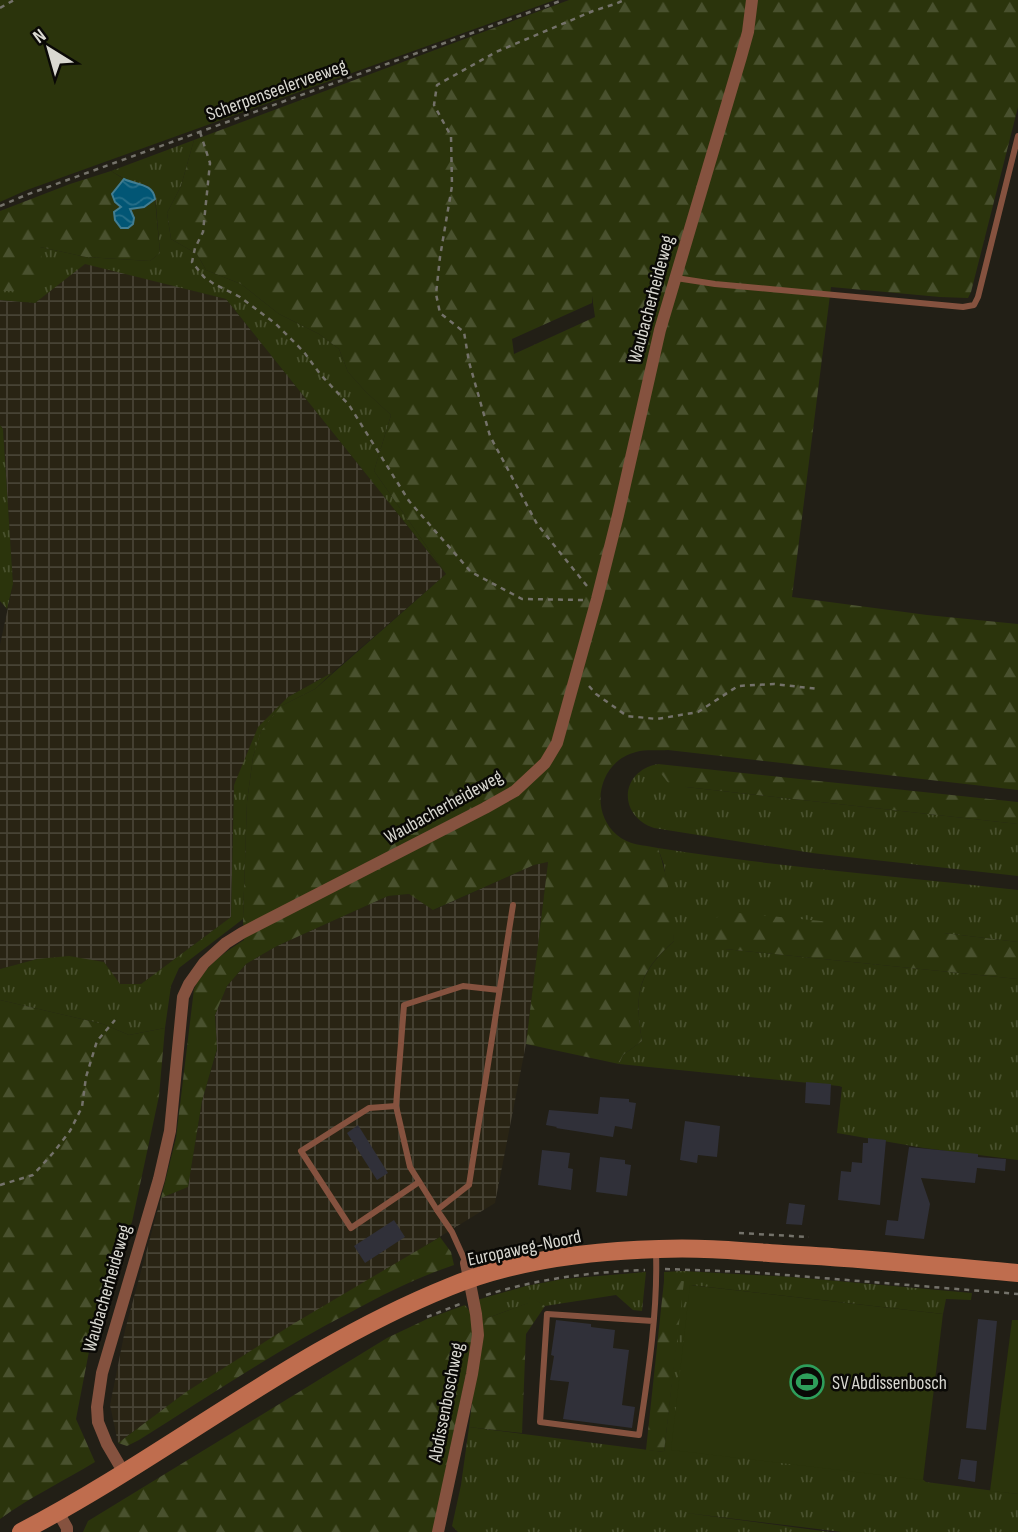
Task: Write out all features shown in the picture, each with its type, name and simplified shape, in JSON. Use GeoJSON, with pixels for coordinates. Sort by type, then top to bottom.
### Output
{"type":"FeatureCollection","features":[{"type":"Feature","properties":{"kind":"street","name":"Waubacherheideweg"},"geometry":{"type":"LineString","coordinates":[[124,1473],[98,1422],[97,1407],[105,1362],[159,1179],[170,1132],[183,997],[197,971],[226,943],[515,790],[545,763],[557,743],[597,600],[660,330],[748,32],[752,0]]}},
{"type":"Feature","properties":{"kind":"street","name":"Europaweg-Noord"},"geometry":{"type":"LineString","coordinates":[[21,1532],[124,1473],[318,1350],[398,1308],[451,1286],[467,1271],[501,1270],[556,1259],[656,1249],[852,1258],[1018,1273]]}},
{"type":"Feature","properties":{"kind":"street","name":"Abdissenboschweg"},"geometry":{"type":"LineString","coordinates":[[438,1532],[474,1361],[478,1325],[467,1271]]}},
{"type":"Feature","properties":{"kind":"street"},"geometry":{"type":"LineString","coordinates":[[58,1513],[67,1532]]}},
{"type":"Feature","properties":{"kind":"lane"},"geometry":{"type":"LineString","coordinates":[[674,278],[949,306],[963,307],[974,304],[978,298],[1018,136]]}},
{"type":"Feature","properties":{"kind":"lane"},"geometry":{"type":"LineString","coordinates":[[437,1210],[468,1185],[513,905]]}},
{"type":"Feature","properties":{"kind":"lane"},"geometry":{"type":"LineString","coordinates":[[467,1271],[452,1232],[410,1167],[396,1106],[404,1005],[463,985],[499,990]]}},
{"type":"Feature","properties":{"kind":"lane"},"geometry":{"type":"LineString","coordinates":[[396,1106],[369,1108],[301,1151],[351,1228],[419,1182]]}},
{"type":"Feature","properties":{"kind":"lane"},"geometry":{"type":"LineString","coordinates":[[653,1321],[547,1314],[540,1422],[639,1435],[650,1363],[657,1270],[656,1249]]}},
{"type":"Feature","properties":{"kind":"path"},"geometry":{"type":"LineString","coordinates":[[0,8],[14,0]]}},
{"type":"Feature","properties":{"kind":"path","name":"Scherpenseelerveeweg"},"geometry":{"type":"LineString","coordinates":[[0,206],[563,0]]}},
{"type":"Feature","properties":{"kind":"path"},"geometry":{"type":"LineString","coordinates":[[597,600],[537,524],[490,436],[469,362],[464,332],[440,313],[436,294],[452,187],[451,136],[434,105],[437,85],[484,59],[624,0]]}},
{"type":"Feature","properties":{"kind":"path"},"geometry":{"type":"LineString","coordinates":[[201,132],[210,163],[203,232],[192,262],[204,277],[258,310],[304,352],[349,405],[408,501],[471,572],[522,599],[597,600]]}},
{"type":"Feature","properties":{"kind":"path"},"geometry":{"type":"LineString","coordinates":[[577,673],[596,694],[627,716],[657,719],[698,712],[738,686],[774,684],[818,688]]}},
{"type":"Feature","properties":{"kind":"path"},"geometry":{"type":"LineString","coordinates":[[0,1185],[33,1175],[70,1131],[82,1107],[86,1077],[97,1041],[115,1020]]}},
{"type":"Feature","properties":{"kind":"path"},"geometry":{"type":"LineString","coordinates":[[424,1318],[497,1291],[559,1278],[657,1270],[749,1272],[1018,1294]]}},
{"type":"Feature","properties":{"kind":"shaded area"},"geometry":{"type":"Polygon","coordinates":[[[85,263],[226,299],[446,574],[333,672],[288,697],[234,785],[231,917],[141,984],[120,985],[104,962],[37,959],[0,969],[0,645],[13,584],[3,429],[0,425],[0,300],[35,303],[85,263]]]}},
{"type":"Feature","properties":{"kind":"shaded area"},"geometry":{"type":"Polygon","coordinates":[[[548,862],[526,1044],[495,1203],[186,1392],[118,1443],[110,1405],[125,1330],[161,1198],[188,1187],[202,1101],[217,1050],[215,1015],[227,986],[246,964],[277,946],[388,896],[409,894],[434,910],[534,865],[548,862]]]}},
{"type":"Feature","properties":{"kind":"green space"},"geometry":{"type":"Polygon","coordinates":[[[0,0],[555,0],[0,202],[0,0]]]}},
{"type":"Feature","properties":{"kind":"green space"},"geometry":{"type":"Polygon","coordinates":[[[569,0],[1018,0],[1018,107],[968,298],[831,287],[792,597],[1018,624],[1018,790],[668,750],[640,751],[623,757],[613,765],[606,776],[601,800],[603,813],[608,825],[621,838],[658,848],[669,894],[674,941],[646,974],[639,997],[642,1041],[623,1055],[619,1064],[526,1044],[548,862],[534,865],[433,910],[409,894],[388,896],[277,946],[246,964],[227,986],[215,1015],[217,1049],[202,1101],[188,1187],[161,1198],[176,1138],[194,989],[215,961],[244,940],[247,802],[253,757],[261,731],[281,706],[315,689],[446,574],[374,471],[391,415],[348,372],[339,349],[319,334],[279,314],[241,284],[206,270],[197,254],[171,239],[167,213],[181,186],[194,140],[569,0]],[[592,296],[592,303],[512,339],[514,354],[595,317],[592,296]]]}},
{"type":"Feature","properties":{"kind":"green space"},"geometry":{"type":"Polygon","coordinates":[[[194,140],[181,186],[167,213],[171,239],[197,254],[206,270],[241,284],[279,314],[319,334],[339,349],[348,372],[391,415],[374,471],[446,574],[226,299],[85,264],[35,303],[0,300],[0,291],[19,291],[40,247],[86,257],[150,261],[160,253],[155,194],[148,186],[128,181],[111,171],[194,140]]]}},
{"type":"Feature","properties":{"kind":"green space"},"geometry":{"type":"Polygon","coordinates":[[[111,171],[124,179],[112,194],[130,209],[144,207],[155,199],[160,253],[150,261],[86,257],[40,247],[45,278],[19,291],[0,291],[0,211],[111,171]]]}},
{"type":"Feature","properties":{"kind":"green space"},"geometry":{"type":"Polygon","coordinates":[[[0,425],[3,429],[13,584],[7,609],[0,601],[0,425]]]}},
{"type":"Feature","properties":{"kind":"green space"},"geometry":{"type":"Polygon","coordinates":[[[333,672],[315,689],[281,706],[261,731],[253,757],[247,802],[243,919],[179,968],[171,986],[165,1028],[129,1035],[103,1024],[0,1000],[0,969],[37,959],[69,956],[104,962],[120,984],[141,984],[231,917],[234,785],[258,727],[288,697],[333,672]]]}},
{"type":"Feature","properties":{"kind":"green space"},"geometry":{"type":"Polygon","coordinates":[[[658,764],[656,765],[686,787],[1018,824],[1018,876],[812,853],[654,828],[642,822],[634,813],[628,794],[636,775],[645,768],[658,764]]]}},
{"type":"Feature","properties":{"kind":"green space"},"geometry":{"type":"Polygon","coordinates":[[[658,764],[1018,802],[1018,824],[686,787],[669,784],[656,767],[658,764]]]}},
{"type":"Feature","properties":{"kind":"green space"},"geometry":{"type":"Polygon","coordinates":[[[658,848],[793,866],[1018,890],[1018,942],[944,933],[725,949],[1018,979],[1018,1160],[837,1133],[842,1087],[839,1086],[619,1064],[623,1055],[642,1041],[639,997],[646,974],[674,941],[664,865],[658,848]]]}},
{"type":"Feature","properties":{"kind":"green space"},"geometry":{"type":"Polygon","coordinates":[[[729,912],[1018,942],[1018,979],[725,949],[714,940],[711,929],[716,918],[729,912]]]}},
{"type":"Feature","properties":{"kind":"green space"},"geometry":{"type":"Polygon","coordinates":[[[0,1000],[103,1024],[129,1035],[165,1028],[159,1096],[132,1222],[96,1315],[76,1419],[95,1462],[0,1519],[0,1000]]]}},
{"type":"Feature","properties":{"kind":"green space"},"geometry":{"type":"Polygon","coordinates":[[[440,1237],[451,1252],[454,1265],[401,1286],[296,1342],[139,1440],[127,1446],[118,1443],[186,1392],[293,1324],[440,1237]]]}},
{"type":"Feature","properties":{"kind":"green space"},"geometry":{"type":"Polygon","coordinates":[[[646,1272],[642,1311],[633,1310],[616,1295],[545,1306],[530,1297],[529,1303],[482,1320],[477,1300],[563,1279],[646,1272]]]}},
{"type":"Feature","properties":{"kind":"green space"},"geometry":{"type":"Polygon","coordinates":[[[664,1272],[792,1277],[972,1293],[971,1300],[946,1299],[943,1314],[691,1285],[926,1482],[1018,1494],[1018,1532],[842,1532],[679,1512],[830,1532],[458,1532],[452,1526],[469,1427],[664,1452],[683,1281],[664,1281],[664,1272]]]}},
{"type":"Feature","properties":{"kind":"green space"},"geometry":{"type":"Polygon","coordinates":[[[664,1281],[684,1281],[664,1452],[646,1450],[664,1281]]]}},
{"type":"Feature","properties":{"kind":"green space","name":"SV Abdissenbosch"},"geometry":{"type":"Polygon","coordinates":[[[690,1285],[943,1314],[923,1480],[671,1450],[690,1285]]]}},
{"type":"Feature","properties":{"kind":"green space"},"geometry":{"type":"Polygon","coordinates":[[[530,1296],[545,1306],[526,1334],[522,1433],[469,1427],[482,1320],[528,1303],[530,1296]]]}},
{"type":"Feature","properties":{"kind":"green space"},"geometry":{"type":"Polygon","coordinates":[[[465,1305],[472,1314],[474,1336],[432,1532],[83,1532],[88,1521],[387,1338],[465,1305]]]}},
{"type":"Feature","properties":{"kind":"green space","name":"SV Abdissenbosch"},"geometry":{"type":"Polygon","coordinates":[[[1012,1320],[1018,1320],[1018,1494],[990,1491],[1012,1320]]]}},
{"type":"Feature","properties":{"kind":"water"},"geometry":{"type":"Polygon","coordinates":[[[124,179],[147,187],[155,199],[144,207],[130,209],[134,218],[133,224],[128,228],[121,228],[115,220],[114,212],[121,207],[112,194],[124,179]]]}},
{"type":"Feature","properties":{"kind":"building"},"geometry":{"type":"Polygon","coordinates":[[[806,1082],[831,1084],[830,1105],[805,1103],[806,1082]]]}},
{"type":"Feature","properties":{"kind":"building"},"geometry":{"type":"Polygon","coordinates":[[[600,1097],[629,1099],[629,1102],[636,1103],[632,1129],[615,1126],[613,1137],[546,1125],[549,1110],[598,1114],[600,1097]]]}},
{"type":"Feature","properties":{"kind":"building"},"geometry":{"type":"Polygon","coordinates":[[[685,1121],[720,1126],[717,1157],[698,1155],[697,1163],[680,1160],[685,1121]]]}},
{"type":"Feature","properties":{"kind":"building"},"geometry":{"type":"Polygon","coordinates":[[[358,1125],[388,1173],[377,1180],[347,1133],[358,1125]]]}},
{"type":"Feature","properties":{"kind":"building"},"geometry":{"type":"Polygon","coordinates":[[[868,1138],[886,1140],[880,1205],[838,1200],[841,1171],[851,1172],[852,1162],[862,1163],[863,1143],[868,1143],[868,1138]]]}},
{"type":"Feature","properties":{"kind":"building"},"geometry":{"type":"Polygon","coordinates":[[[909,1147],[1006,1159],[1005,1171],[977,1168],[975,1183],[921,1178],[930,1204],[924,1239],[885,1235],[887,1220],[898,1221],[909,1147]]]}},
{"type":"Feature","properties":{"kind":"building"},"geometry":{"type":"Polygon","coordinates":[[[542,1150],[570,1153],[568,1168],[573,1169],[571,1190],[538,1185],[542,1150]]]}},
{"type":"Feature","properties":{"kind":"building"},"geometry":{"type":"Polygon","coordinates":[[[600,1157],[625,1160],[625,1164],[631,1165],[627,1196],[596,1192],[600,1157]]]}},
{"type":"Feature","properties":{"kind":"building"},"geometry":{"type":"Polygon","coordinates":[[[789,1203],[805,1205],[802,1225],[786,1224],[789,1203]]]}},
{"type":"Feature","properties":{"kind":"building"},"geometry":{"type":"Polygon","coordinates":[[[394,1220],[405,1237],[365,1263],[354,1246],[394,1220]]]}},
{"type":"Feature","properties":{"kind":"building"},"geometry":{"type":"Polygon","coordinates":[[[978,1319],[997,1321],[986,1430],[966,1428],[978,1319]]]}},
{"type":"Feature","properties":{"kind":"building"},"geometry":{"type":"Polygon","coordinates":[[[556,1320],[615,1330],[613,1348],[629,1350],[622,1405],[635,1407],[632,1428],[563,1419],[569,1382],[550,1380],[556,1320]]]}},
{"type":"Feature","properties":{"kind":"building"},"geometry":{"type":"Polygon","coordinates":[[[961,1459],[977,1461],[975,1482],[958,1479],[961,1459]]]}},
{"type":"Feature","properties":{"kind":"place","name":"SV Abdissenbosch"},"geometry":{"type":"Point","coordinates":[807,1382]}}]}
